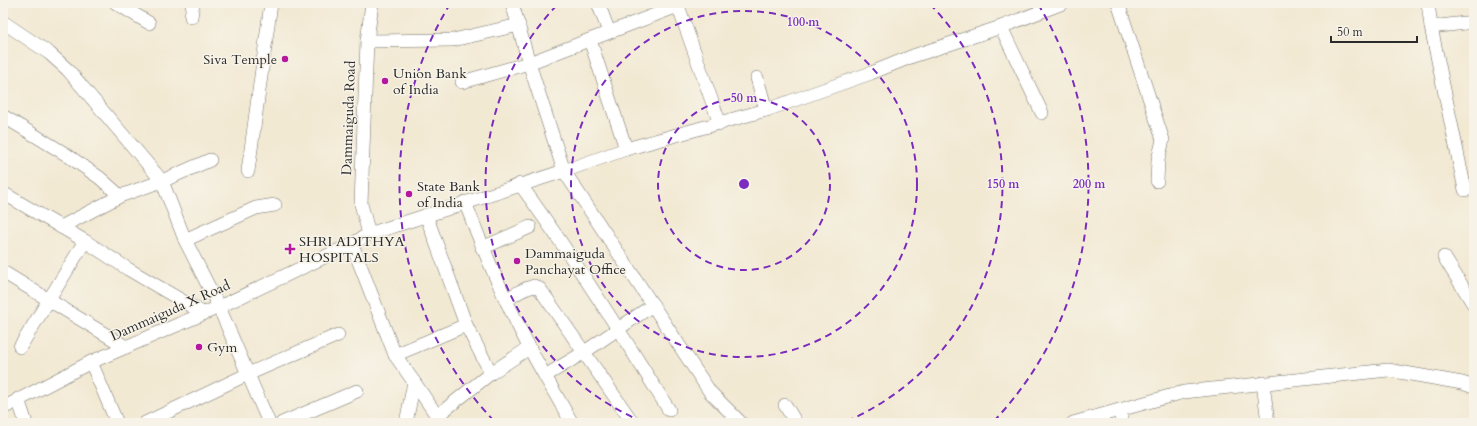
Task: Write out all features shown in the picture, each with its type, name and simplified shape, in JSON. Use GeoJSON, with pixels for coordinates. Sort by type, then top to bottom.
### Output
{"type":"FeatureCollection","features":[{"type":"Feature","properties":{"kind":"street"},"geometry":{"type":"LineString","coordinates":[[116,3],[149,23]]}},
{"type":"Feature","properties":{"kind":"street"},"geometry":{"type":"LineString","coordinates":[[191,18],[193,3]]}},
{"type":"Feature","properties":{"kind":"street"},"geometry":{"type":"LineString","coordinates":[[248,171],[271,3]]}},
{"type":"Feature","properties":{"kind":"street","name":"Dammaiguda Road"},"geometry":{"type":"LineString","coordinates":[[369,234],[361,204],[367,40],[372,3]]}},
{"type":"Feature","properties":{"kind":"street"},"geometry":{"type":"LineString","coordinates":[[512,3],[529,63],[564,171],[710,392],[741,423]]}},
{"type":"Feature","properties":{"kind":"street"},"geometry":{"type":"LineString","coordinates":[[598,3],[609,32]]}},
{"type":"Feature","properties":{"kind":"street","name":"Dammaiguda X Road"},"geometry":{"type":"LineString","coordinates":[[3,408],[91,362],[219,307],[352,244],[369,234],[564,171],[626,149],[766,110],[871,73],[913,56],[1001,27],[1063,3]]}},
{"type":"Feature","properties":{"kind":"street"},"geometry":{"type":"LineString","coordinates":[[1118,3],[1164,140],[1158,160],[1157,181]]}},
{"type":"Feature","properties":{"kind":"street"},"geometry":{"type":"LineString","coordinates":[[1428,3],[1431,27],[1465,190],[1474,188]]}},
{"type":"Feature","properties":{"kind":"street"},"geometry":{"type":"LineString","coordinates":[[462,82],[529,63],[677,5],[720,124]]}},
{"type":"Feature","properties":{"kind":"street"},"geometry":{"type":"LineString","coordinates":[[3,22],[49,53],[68,70],[162,181],[185,240],[219,307],[269,423]]}},
{"type":"Feature","properties":{"kind":"street"},"geometry":{"type":"LineString","coordinates":[[1431,27],[1474,22]]}},
{"type":"Feature","properties":{"kind":"street"},"geometry":{"type":"LineString","coordinates":[[367,40],[453,40],[519,26]]}},
{"type":"Feature","properties":{"kind":"street"},"geometry":{"type":"LineString","coordinates":[[1001,27],[1042,113]]}},
{"type":"Feature","properties":{"kind":"street"},"geometry":{"type":"LineString","coordinates":[[590,40],[626,149]]}},
{"type":"Feature","properties":{"kind":"street"},"geometry":{"type":"LineString","coordinates":[[757,78],[766,110]]}},
{"type":"Feature","properties":{"kind":"street"},"geometry":{"type":"LineString","coordinates":[[3,116],[67,154],[100,178],[120,196]]}},
{"type":"Feature","properties":{"kind":"street"},"geometry":{"type":"LineString","coordinates":[[61,227],[120,196],[162,181],[210,160]]}},
{"type":"Feature","properties":{"kind":"street"},"geometry":{"type":"LineString","coordinates":[[520,184],[618,329],[669,410]]}},
{"type":"Feature","properties":{"kind":"street"},"geometry":{"type":"LineString","coordinates":[[3,193],[203,313]]}},
{"type":"Feature","properties":{"kind":"street"},"geometry":{"type":"LineString","coordinates":[[465,202],[482,248],[506,301],[529,348],[572,423]]}},
{"type":"Feature","properties":{"kind":"street"},"geometry":{"type":"LineString","coordinates":[[185,240],[256,208],[275,205]]}},
{"type":"Feature","properties":{"kind":"street"},"geometry":{"type":"LineString","coordinates":[[426,215],[466,325],[491,372]]}},
{"type":"Feature","properties":{"kind":"street"},"geometry":{"type":"LineString","coordinates":[[482,248],[530,227]]}},
{"type":"Feature","properties":{"kind":"street"},"geometry":{"type":"LineString","coordinates":[[20,347],[85,241]]}},
{"type":"Feature","properties":{"kind":"street"},"geometry":{"type":"LineString","coordinates":[[352,244],[395,355],[440,420],[491,372],[529,348]]}},
{"type":"Feature","properties":{"kind":"street"},"geometry":{"type":"LineString","coordinates":[[1444,258],[1474,305]]}},
{"type":"Feature","properties":{"kind":"street"},"geometry":{"type":"LineString","coordinates":[[3,272],[126,347]]}},
{"type":"Feature","properties":{"kind":"street"},"geometry":{"type":"LineString","coordinates":[[506,301],[514,294],[524,289],[534,286],[540,289],[633,423]]}},
{"type":"Feature","properties":{"kind":"street"},"geometry":{"type":"LineString","coordinates":[[545,376],[584,353],[653,305]]}},
{"type":"Feature","properties":{"kind":"street"},"geometry":{"type":"LineString","coordinates":[[395,355],[466,325]]}},
{"type":"Feature","properties":{"kind":"street"},"geometry":{"type":"LineString","coordinates":[[145,423],[248,374],[338,335]]}},
{"type":"Feature","properties":{"kind":"street"},"geometry":{"type":"LineString","coordinates":[[91,362],[117,423]]}},
{"type":"Feature","properties":{"kind":"street"},"geometry":{"type":"LineString","coordinates":[[1073,423],[1184,392],[1388,370],[1462,382],[1474,387]]}},
{"type":"Feature","properties":{"kind":"street"},"geometry":{"type":"LineString","coordinates":[[406,423],[414,382]]}},
{"type":"Feature","properties":{"kind":"street"},"geometry":{"type":"LineString","coordinates":[[1263,384],[1268,423]]}},
{"type":"Feature","properties":{"kind":"street"},"geometry":{"type":"LineString","coordinates":[[282,423],[357,391]]}},
{"type":"Feature","properties":{"kind":"street"},"geometry":{"type":"LineString","coordinates":[[18,399],[26,423]]}},
{"type":"Feature","properties":{"kind":"street"},"geometry":{"type":"LineString","coordinates":[[785,405],[796,423]]}},
{"type":"Feature","properties":{"kind":"street"},"geometry":{"type":"LineString","coordinates":[[1119,410],[1123,423]]}},
{"type":"Feature","properties":{"kind":"place","name":"Siva Temple"},"geometry":{"type":"Point","coordinates":[285,59]}},
{"type":"Feature","properties":{"kind":"place","name":"Union Bank of India"},"geometry":{"type":"Point","coordinates":[385,81]}},
{"type":"Feature","properties":{"kind":"place","name":"State Bank of India"},"geometry":{"type":"Point","coordinates":[409,194]}},
{"type":"Feature","properties":{"kind":"place","name":"SHRI ADITHYA HOSPITALS"},"geometry":{"type":"Point","coordinates":[290,249]}},
{"type":"Feature","properties":{"kind":"place","name":"Dammaiguda Panchayat Office"},"geometry":{"type":"Point","coordinates":[517,261]}},
{"type":"Feature","properties":{"kind":"place","name":"Gym"},"geometry":{"type":"Point","coordinates":[199,347]}}]}
